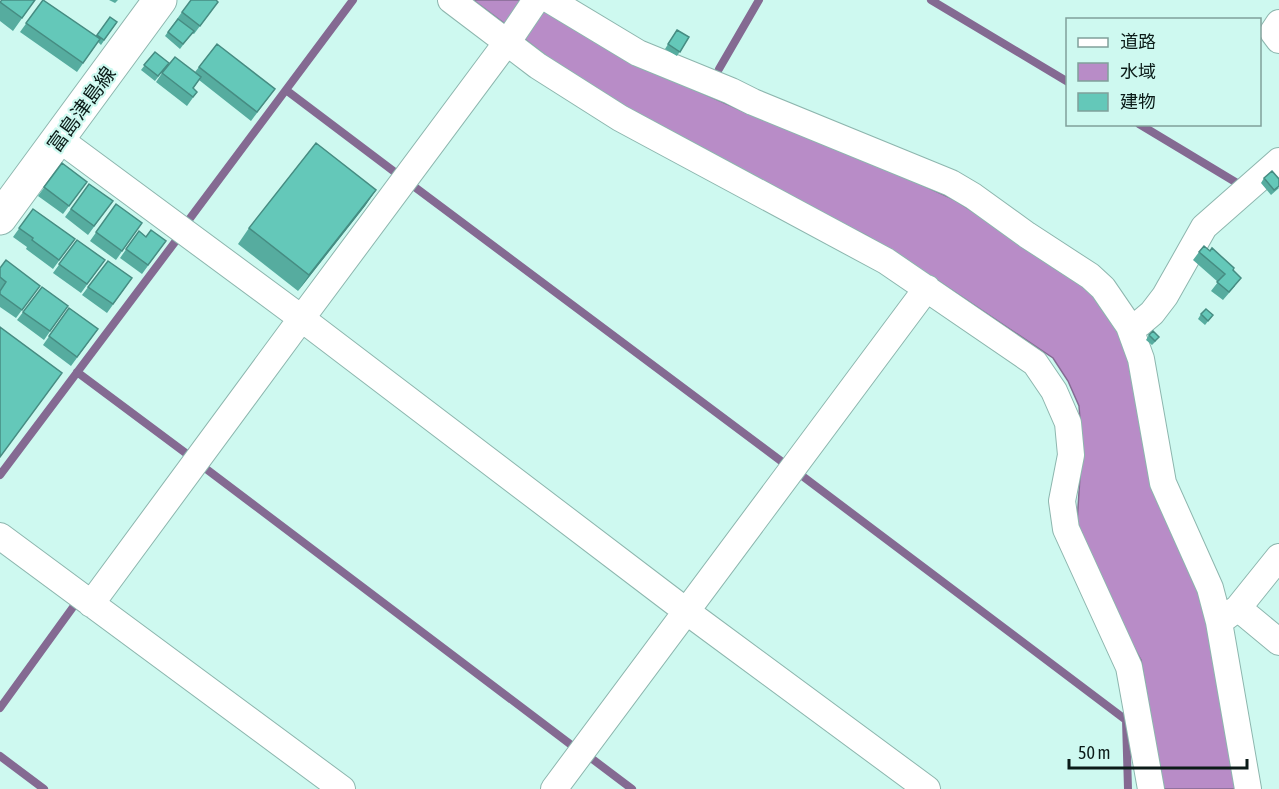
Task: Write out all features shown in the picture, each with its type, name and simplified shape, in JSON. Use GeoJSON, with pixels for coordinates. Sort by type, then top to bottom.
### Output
{"type":"FeatureCollection","features":[{"type":"Feature","properties":{"kind":"main road","name":"富島津島線"},"geometry":{"type":"LineString","coordinates":[[0,218],[160,0]]}},
{"type":"Feature","properties":{"kind":"street"},"geometry":{"type":"LineString","coordinates":[[451,0],[510,39],[538,66],[620,118],[886,261],[1035,363],[1054,391],[1068,423],[1071,455],[1062,501],[1066,529],[1129,667],[1151,789]]}},
{"type":"Feature","properties":{"kind":"street"},"geometry":{"type":"LineString","coordinates":[[91,604],[510,39],[536,0]]}},
{"type":"Feature","properties":{"kind":"street"},"geometry":{"type":"LineString","coordinates":[[550,0],[638,53],[951,183],[1090,276],[1108,294],[1129,326],[1141,359],[1163,483],[1210,588],[1228,615],[1248,789]]}},
{"type":"Feature","properties":{"kind":"street"},"geometry":{"type":"LineString","coordinates":[[1279,23],[1273,32],[1279,40]]}},
{"type":"Feature","properties":{"kind":"street"},"geometry":{"type":"LineString","coordinates":[[59,139],[686,611],[927,789]]}},
{"type":"Feature","properties":{"kind":"street"},"geometry":{"type":"LineString","coordinates":[[1129,326],[1139,324],[1152,313],[1165,296],[1204,227],[1279,161]]}},
{"type":"Feature","properties":{"kind":"street"},"geometry":{"type":"LineString","coordinates":[[554,789],[927,288]]}},
{"type":"Feature","properties":{"kind":"street"},"geometry":{"type":"LineString","coordinates":[[0,536],[342,789]]}},
{"type":"Feature","properties":{"kind":"street"},"geometry":{"type":"LineString","coordinates":[[1228,615],[1279,557]]}},
{"type":"Feature","properties":{"kind":"street"},"geometry":{"type":"LineString","coordinates":[[1228,615],[1279,642]]}},
{"type":"Feature","properties":{"kind":"water"},"geometry":{"type":"Polygon","coordinates":[[[473,0],[533,0],[641,66],[955,200],[1088,288],[1110,316],[1136,367],[1200,586],[1238,789],[1163,789],[1141,660],[1117,617],[1077,523],[1082,446],[1079,406],[1068,381],[1053,358],[867,236],[720,163],[575,79],[473,0]]]}},
{"type":"Feature","properties":{"kind":"building"},"geometry":{"type":"Polygon","coordinates":[[[2,0],[35,0],[22,18],[0,2],[2,0]]]}},
{"type":"Feature","properties":{"kind":"building"},"geometry":{"type":"Polygon","coordinates":[[[43,0],[100,39],[83,63],[26,23],[43,0]]]}},
{"type":"Feature","properties":{"kind":"building"},"geometry":{"type":"Polygon","coordinates":[[[191,0],[216,0],[218,2],[200,26],[182,12],[191,0]]]}},
{"type":"Feature","properties":{"kind":"building"},"geometry":{"type":"Polygon","coordinates":[[[110,17],[117,22],[104,40],[97,35],[110,17]]]}},
{"type":"Feature","properties":{"kind":"building"},"geometry":{"type":"Polygon","coordinates":[[[178,19],[194,31],[183,44],[168,32],[178,19]]]}},
{"type":"Feature","properties":{"kind":"building"},"geometry":{"type":"Polygon","coordinates":[[[677,30],[689,37],[680,52],[668,44],[677,30]]]}},
{"type":"Feature","properties":{"kind":"building"},"geometry":{"type":"Polygon","coordinates":[[[217,44],[275,89],[257,112],[199,67],[217,44]]]}},
{"type":"Feature","properties":{"kind":"building"},"geometry":{"type":"Polygon","coordinates":[[[155,52],[169,63],[158,76],[144,65],[155,52]]]}},
{"type":"Feature","properties":{"kind":"building"},"geometry":{"type":"Polygon","coordinates":[[[175,57],[201,77],[193,88],[197,92],[193,97],[162,73],[175,57]]]}},
{"type":"Feature","properties":{"kind":"building"},"geometry":{"type":"Polygon","coordinates":[[[316,143],[376,190],[309,275],[249,228],[316,143]]]}},
{"type":"Feature","properties":{"kind":"building"},"geometry":{"type":"Polygon","coordinates":[[[62,163],[87,182],[69,206],[44,187],[62,163]]]}},
{"type":"Feature","properties":{"kind":"building"},"geometry":{"type":"Polygon","coordinates":[[[1272,171],[1279,179],[1279,186],[1274,190],[1264,178],[1272,171]]]}},
{"type":"Feature","properties":{"kind":"building"},"geometry":{"type":"Polygon","coordinates":[[[89,184],[113,201],[94,226],[71,209],[89,184]]]}},
{"type":"Feature","properties":{"kind":"building"},"geometry":{"type":"Polygon","coordinates":[[[116,204],[142,223],[122,251],[96,232],[116,204]]]}},
{"type":"Feature","properties":{"kind":"building"},"geometry":{"type":"Polygon","coordinates":[[[33,209],[75,239],[59,260],[19,228],[33,209]]]}},
{"type":"Feature","properties":{"kind":"building"},"geometry":{"type":"Polygon","coordinates":[[[151,230],[166,241],[148,265],[126,249],[139,231],[146,237],[151,230]]]}},
{"type":"Feature","properties":{"kind":"building"},"geometry":{"type":"Polygon","coordinates":[[[77,240],[105,260],[87,284],[59,264],[77,240]]]}},
{"type":"Feature","properties":{"kind":"building"},"geometry":{"type":"Polygon","coordinates":[[[1204,246],[1210,251],[1212,248],[1234,268],[1233,270],[1241,278],[1229,292],[1217,282],[1225,274],[1199,252],[1204,246]]]}},
{"type":"Feature","properties":{"kind":"building"},"geometry":{"type":"Polygon","coordinates":[[[6,260],[40,286],[22,310],[0,294],[6,282],[0,277],[0,268],[6,260]]]}},
{"type":"Feature","properties":{"kind":"building"},"geometry":{"type":"Polygon","coordinates":[[[108,261],[132,278],[113,304],[88,287],[108,261]]]}},
{"type":"Feature","properties":{"kind":"building"},"geometry":{"type":"Polygon","coordinates":[[[42,287],[68,306],[50,331],[23,312],[42,287]]]}},
{"type":"Feature","properties":{"kind":"building"},"geometry":{"type":"Polygon","coordinates":[[[69,308],[98,329],[77,357],[49,336],[69,308]]]}},
{"type":"Feature","properties":{"kind":"building"},"geometry":{"type":"Polygon","coordinates":[[[1206,309],[1213,315],[1208,321],[1201,314],[1206,309]]]}},
{"type":"Feature","properties":{"kind":"building"},"geometry":{"type":"Polygon","coordinates":[[[0,327],[62,373],[0,457],[0,327]]]}},
{"type":"Feature","properties":{"kind":"building"},"geometry":{"type":"Polygon","coordinates":[[[1153,331],[1159,337],[1155,341],[1149,335],[1153,331]]]}},
{"type":"Feature","properties":{"kind":"waterway"},"geometry":{"type":"LineString","coordinates":[[185,225],[353,0]]}},
{"type":"Feature","properties":{"kind":"waterway"},"geometry":{"type":"LineString","coordinates":[[719,69],[759,0]]}},
{"type":"Feature","properties":{"kind":"waterway"},"geometry":{"type":"LineString","coordinates":[[931,0],[1066,81]]}},
{"type":"Feature","properties":{"kind":"waterway"},"geometry":{"type":"LineString","coordinates":[[286,90],[400,176]]}},
{"type":"Feature","properties":{"kind":"waterway"},"geometry":{"type":"LineString","coordinates":[[1142,126],[1237,183]]}},
{"type":"Feature","properties":{"kind":"waterway"},"geometry":{"type":"LineString","coordinates":[[412,185],[785,464]]}},
{"type":"Feature","properties":{"kind":"waterway"},"geometry":{"type":"LineString","coordinates":[[0,475],[178,238]]}},
{"type":"Feature","properties":{"kind":"waterway"},"geometry":{"type":"LineString","coordinates":[[77,372],[191,457]]}},
{"type":"Feature","properties":{"kind":"waterway"},"geometry":{"type":"LineString","coordinates":[[201,465],[574,747]]}},
{"type":"Feature","properties":{"kind":"waterway"},"geometry":{"type":"LineString","coordinates":[[797,472],[1126,720],[1128,789]]}},
{"type":"Feature","properties":{"kind":"waterway"},"geometry":{"type":"LineString","coordinates":[[0,708],[76,603],[71,600]]}},
{"type":"Feature","properties":{"kind":"waterway"},"geometry":{"type":"LineString","coordinates":[[587,755],[632,789]]}},
{"type":"Feature","properties":{"kind":"waterway"},"geometry":{"type":"LineString","coordinates":[[0,756],[44,789]]}}]}
